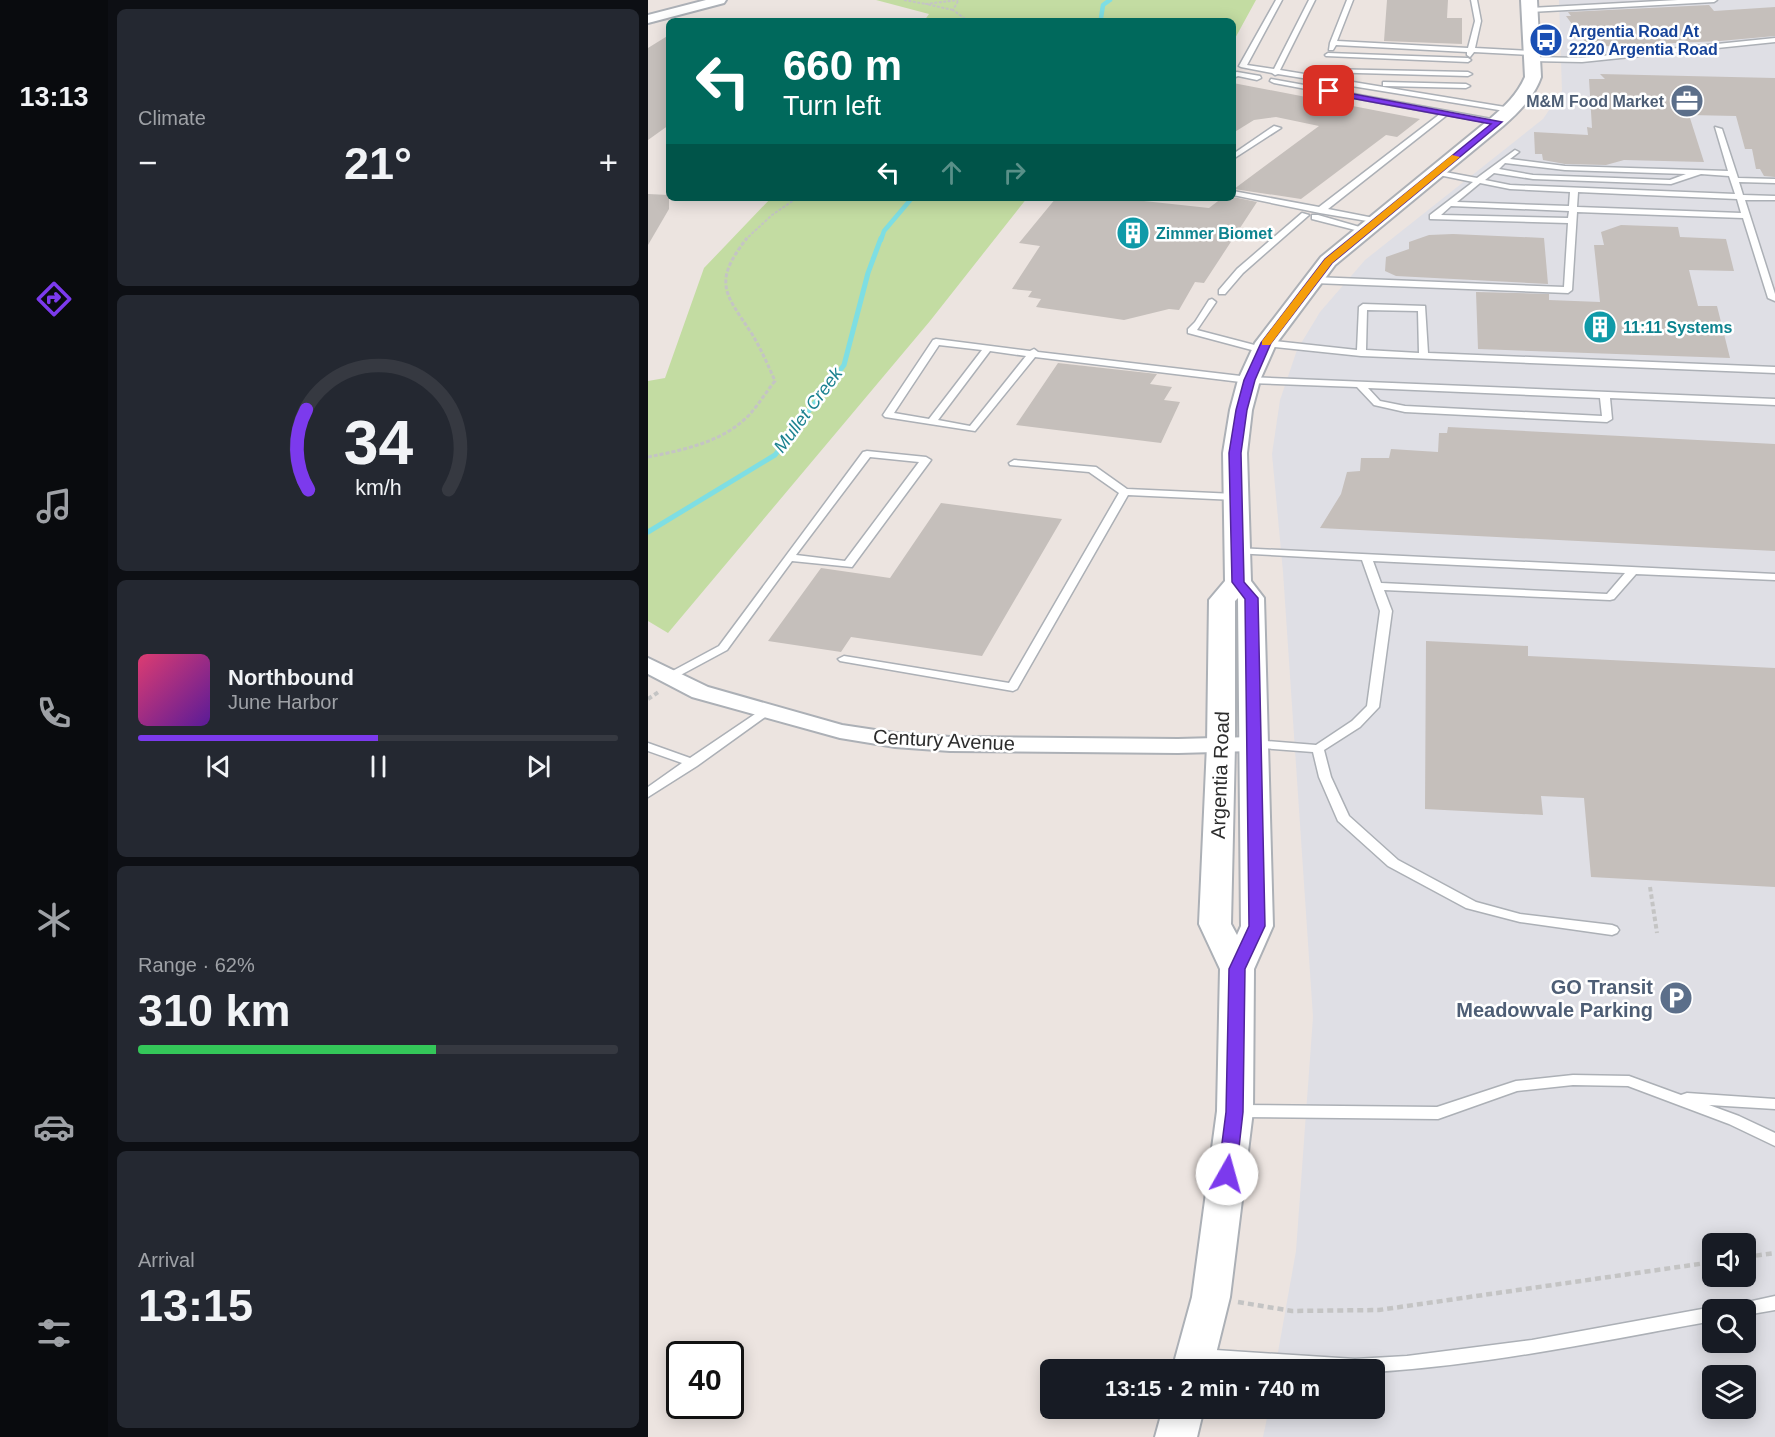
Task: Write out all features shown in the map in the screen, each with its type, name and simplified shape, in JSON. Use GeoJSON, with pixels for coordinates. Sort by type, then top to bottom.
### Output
{"type":"FeatureCollection","features":[{"type":"Feature","properties":{"kind":"street"},"geometry":{"type":"LineString","coordinates":[[648,19],[720,0]]}},
{"type":"Feature","properties":{"kind":"street","name":"Argentia Road"},"geometry":{"type":"LineString","coordinates":[[1195,1359],[1211,1297],[1235,1112],[1237,969],[1257,926],[1251,598],[1238,582],[1235,497],[1235,453],[1241,410],[1249,380],[1265,346],[1328,261],[1504,116],[1529,87],[1533,77],[1530,56],[1530,4]]}},
{"type":"Feature","properties":{"kind":"street","name":"Argentia Road"},"geometry":{"type":"LineString","coordinates":[[1237,969],[1215,924],[1221,745],[1222,600],[1238,582]]}},
{"type":"Feature","properties":{"kind":"street","name":"Century Avenue"},"geometry":{"type":"LineString","coordinates":[[648,665],[700,692],[764,712],[840,731],[895,740],[951,744],[1253,744]]}},
{"type":"Feature","properties":{"kind":"street"},"geometry":{"type":"LineString","coordinates":[[1176,1437],[1181,1419]]}},
{"type":"Feature","properties":{"kind":"lane"},"geometry":{"type":"LineString","coordinates":[[1279,0],[1243,66],[1456,102],[1504,116]]}},
{"type":"Feature","properties":{"kind":"lane"},"geometry":{"type":"LineString","coordinates":[[1275,73],[1312,0]]}},
{"type":"Feature","properties":{"kind":"lane"},"geometry":{"type":"LineString","coordinates":[[1319,79],[1350,0]]}},
{"type":"Feature","properties":{"kind":"lane"},"geometry":{"type":"LineString","coordinates":[[1456,102],[1466,86],[1468,60],[1478,21],[1474,0]]}},
{"type":"Feature","properties":{"kind":"lane"},"geometry":{"type":"LineString","coordinates":[[1530,4],[1607,0]]}},
{"type":"Feature","properties":{"kind":"lane"},"geometry":{"type":"LineString","coordinates":[[1530,4],[1714,0]]}},
{"type":"Feature","properties":{"kind":"lane"},"geometry":{"type":"LineString","coordinates":[[1333,44],[1472,49],[1582,60],[1775,40]]}},
{"type":"Feature","properties":{"kind":"lane"},"geometry":{"type":"LineString","coordinates":[[1328,55],[1468,60]]}},
{"type":"Feature","properties":{"kind":"lane"},"geometry":{"type":"LineString","coordinates":[[1323,71],[1468,74]]}},
{"type":"Feature","properties":{"kind":"lane"},"geometry":{"type":"LineString","coordinates":[[1236,74],[1445,112],[1504,116]]}},
{"type":"Feature","properties":{"kind":"lane"},"geometry":{"type":"LineString","coordinates":[[1341,83],[1466,86]]}},
{"type":"Feature","properties":{"kind":"lane"},"geometry":{"type":"LineString","coordinates":[[1320,211],[1445,112]]}},
{"type":"Feature","properties":{"kind":"lane"},"geometry":{"type":"LineString","coordinates":[[1236,156],[1277,128]]}},
{"type":"Feature","properties":{"kind":"lane"},"geometry":{"type":"LineString","coordinates":[[1718,129],[1772,298],[1775,298]]}},
{"type":"Feature","properties":{"kind":"lane"},"geometry":{"type":"LineString","coordinates":[[1515,152],[1433,217],[1572,221]]}},
{"type":"Feature","properties":{"kind":"lane"},"geometry":{"type":"LineString","coordinates":[[1504,161],[1565,168],[1700,172],[1775,181]]}},
{"type":"Feature","properties":{"kind":"lane"},"geometry":{"type":"LineString","coordinates":[[1492,170],[1533,177],[1671,182],[1700,172]]}},
{"type":"Feature","properties":{"kind":"lane"},"geometry":{"type":"LineString","coordinates":[[1437,172],[1510,187],[1775,198]]}},
{"type":"Feature","properties":{"kind":"lane"},"geometry":{"type":"LineString","coordinates":[[1314,280],[1568,290],[1574,189]]}},
{"type":"Feature","properties":{"kind":"lane"},"geometry":{"type":"LineString","coordinates":[[1236,195],[1320,211],[1371,226]]}},
{"type":"Feature","properties":{"kind":"lane"},"geometry":{"type":"LineString","coordinates":[[1236,199],[1305,215],[1371,226]]}},
{"type":"Feature","properties":{"kind":"lane"},"geometry":{"type":"LineString","coordinates":[[1450,204],[1746,216]]}},
{"type":"Feature","properties":{"kind":"lane"},"geometry":{"type":"LineString","coordinates":[[1222,292],[1240,271],[1305,215]]}},
{"type":"Feature","properties":{"kind":"lane"},"geometry":{"type":"LineString","coordinates":[[1212,302],[1191,331],[1265,346],[1424,356],[1775,370]]}},
{"type":"Feature","properties":{"kind":"lane"},"geometry":{"type":"LineString","coordinates":[[1361,353],[1363,307],[1422,308],[1424,356]]}},
{"type":"Feature","properties":{"kind":"lane"},"geometry":{"type":"LineString","coordinates":[[1034,352],[972,429],[888,415],[936,342],[1034,352],[1249,380],[1775,402]]}},
{"type":"Feature","properties":{"kind":"lane"},"geometry":{"type":"LineString","coordinates":[[932,422],[989,348]]}},
{"type":"Feature","properties":{"kind":"lane"},"geometry":{"type":"LineString","coordinates":[[1359,384],[1377,403],[1405,409],[1607,419],[1605,395]]}},
{"type":"Feature","properties":{"kind":"lane"},"geometry":{"type":"LineString","coordinates":[[671,676],[723,648],[789,557],[867,454],[926,460],[848,565],[789,557]]}},
{"type":"Feature","properties":{"kind":"lane"},"geometry":{"type":"LineString","coordinates":[[1014,463],[1092,470],[1125,492],[1235,497]]}},
{"type":"Feature","properties":{"kind":"lane"},"geometry":{"type":"LineString","coordinates":[[844,659],[1012,687],[1125,492]]}},
{"type":"Feature","properties":{"kind":"lane"},"geometry":{"type":"LineString","coordinates":[[1237,551],[1775,577]]}},
{"type":"Feature","properties":{"kind":"lane"},"geometry":{"type":"LineString","coordinates":[[1253,744],[1318,749],[1356,724],[1373,707],[1386,611],[1366,556]]}},
{"type":"Feature","properties":{"kind":"lane"},"geometry":{"type":"LineString","coordinates":[[1377,586],[1610,597],[1633,570]]}},
{"type":"Feature","properties":{"kind":"lane"},"geometry":{"type":"LineString","coordinates":[[648,793],[764,712]]}},
{"type":"Feature","properties":{"kind":"lane"},"geometry":{"type":"LineString","coordinates":[[648,747],[693,763]]}},
{"type":"Feature","properties":{"kind":"lane"},"geometry":{"type":"LineString","coordinates":[[1318,749],[1325,777],[1343,818],[1393,863],[1471,905],[1520,918],[1612,930]]}},
{"type":"Feature","properties":{"kind":"lane"},"geometry":{"type":"LineString","coordinates":[[1235,1112],[1438,1113],[1516,1086],[1573,1080],[1629,1081],[1734,1120],[1775,1140]]}},
{"type":"Feature","properties":{"kind":"lane"},"geometry":{"type":"LineString","coordinates":[[1674,1096],[1775,1104]]}},
{"type":"Feature","properties":{"kind":"lane"},"geometry":{"type":"LineString","coordinates":[[1756,1307],[1775,1303]]}},
{"type":"Feature","properties":{"kind":"lane"},"geometry":{"type":"LineString","coordinates":[[1385,1364],[1532,1347],[1702,1316]]}},
{"type":"Feature","properties":{"kind":"path"},"geometry":{"type":"LineString","coordinates":[[904,0],[953,10],[964,18]]}},
{"type":"Feature","properties":{"kind":"path"},"geometry":{"type":"LineString","coordinates":[[926,4],[959,0]]}},
{"type":"Feature","properties":{"kind":"path"},"geometry":{"type":"LineString","coordinates":[[953,10],[959,0]]}},
{"type":"Feature","properties":{"kind":"path"},"geometry":{"type":"LineString","coordinates":[[648,457],[686,449],[722,434],[747,417],[775,381],[766,358],[727,297],[723,278],[735,255],[756,228],[792,201]]}},
{"type":"Feature","properties":{"kind":"path"},"geometry":{"type":"LineString","coordinates":[[1650,887],[1657,933]]}},
{"type":"Feature","properties":{"kind":"path"},"geometry":{"type":"LineString","coordinates":[[1756,1256],[1775,1253]]}},
{"type":"Feature","properties":{"kind":"path"},"geometry":{"type":"LineString","coordinates":[[1211,1297],[1292,1311],[1379,1310],[1702,1264]]}},
{"type":"Feature","properties":{"kind":"shaded area"},"geometry":{"type":"Polygon","coordinates":[[[1559,0],[1775,0],[1775,1437],[1263,1437],[1267,1419],[1385,1419],[1385,1359],[1277,1359],[1296,1251],[1313,1017],[1283,572],[1272,454],[1280,400],[1297,350],[1320,312],[1365,260],[1543,119],[1562,91],[1559,0]]]}},
{"type":"Feature","properties":{"kind":"green space"},"geometry":{"type":"Polygon","coordinates":[[[876,0],[1256,0],[1236,37],[1236,18],[926,18],[929,14],[876,0]]]}},
{"type":"Feature","properties":{"kind":"green space"},"geometry":{"type":"Polygon","coordinates":[[[768,201],[1025,201],[930,321],[668,633],[648,621],[648,381],[665,378],[704,268],[768,201]]]}},
{"type":"Feature","properties":{"kind":"building"},"geometry":{"type":"Polygon","coordinates":[[[1387,0],[1448,0],[1447,18],[1462,18],[1462,44],[1384,41],[1387,0]]]}},
{"type":"Feature","properties":{"kind":"building"},"geometry":{"type":"Polygon","coordinates":[[[1709,5],[1714,11],[1775,7],[1775,36],[1589,47],[1566,16],[1571,16],[1568,12],[1709,5]]]}},
{"type":"Feature","properties":{"kind":"building"},"geometry":{"type":"Polygon","coordinates":[[[666,37],[666,127],[648,140],[648,48],[666,37]]]}},
{"type":"Feature","properties":{"kind":"building"},"geometry":{"type":"Polygon","coordinates":[[[1600,74],[1775,78],[1775,177],[1764,176],[1760,169],[1756,169],[1752,149],[1745,149],[1736,116],[1689,115],[1704,162],[1624,160],[1606,165],[1565,164],[1543,160],[1542,154],[1535,154],[1534,132],[1588,135],[1587,127],[1592,128],[1589,79],[1605,79],[1600,74]]]}},
{"type":"Feature","properties":{"kind":"building"},"geometry":{"type":"Polygon","coordinates":[[[1236,84],[1420,119],[1397,137],[1386,135],[1301,199],[1236,188],[1319,126],[1276,117],[1254,120],[1236,131],[1236,84]]]}},
{"type":"Feature","properties":{"kind":"building"},"geometry":{"type":"Polygon","coordinates":[[[648,194],[666,195],[669,209],[648,245],[648,194]]]}},
{"type":"Feature","properties":{"kind":"building"},"geometry":{"type":"Polygon","coordinates":[[[1236,198],[1257,202],[1204,283],[1195,282],[1179,310],[1169,309],[1124,320],[1036,307],[1041,299],[1028,297],[1032,291],[1012,289],[1040,246],[1019,243],[1054,201],[1144,201],[1209,208],[1218,201],[1236,201],[1236,198]]]}},
{"type":"Feature","properties":{"kind":"building"},"geometry":{"type":"Polygon","coordinates":[[[1621,225],[1678,227],[1680,237],[1726,239],[1734,271],[1689,270],[1698,306],[1717,306],[1730,358],[1478,349],[1476,292],[1549,294],[1549,300],[1600,302],[1594,245],[1604,245],[1601,232],[1621,225]]]}},
{"type":"Feature","properties":{"kind":"building"},"geometry":{"type":"Polygon","coordinates":[[[1429,235],[1544,238],[1548,284],[1396,276],[1385,271],[1386,257],[1409,249],[1409,242],[1429,235]]]}},
{"type":"Feature","properties":{"kind":"building"},"geometry":{"type":"Polygon","coordinates":[[[1058,363],[1157,374],[1150,384],[1172,387],[1164,400],[1180,402],[1161,443],[1016,425],[1058,363]]]}},
{"type":"Feature","properties":{"kind":"building"},"geometry":{"type":"Polygon","coordinates":[[[1448,427],[1775,444],[1775,551],[1320,528],[1341,494],[1347,472],[1360,471],[1361,458],[1389,458],[1391,449],[1438,452],[1439,433],[1447,433],[1448,427]]]}},
{"type":"Feature","properties":{"kind":"building"},"geometry":{"type":"Polygon","coordinates":[[[941,503],[1062,519],[982,656],[851,637],[841,652],[768,641],[821,568],[890,578],[941,503]]]}},
{"type":"Feature","properties":{"kind":"building"},"geometry":{"type":"Polygon","coordinates":[[[1426,641],[1528,646],[1528,656],[1775,668],[1775,887],[1591,877],[1584,798],[1541,796],[1543,815],[1425,809],[1426,641]]]}},
{"type":"Feature","properties":{"kind":"waterway","name":"Mullet Creek"},"geometry":{"type":"LineString","coordinates":[[1101,18],[1103,5],[1110,0]]}},
{"type":"Feature","properties":{"kind":"waterway","name":"Mullet Creek"},"geometry":{"type":"LineString","coordinates":[[881,240],[884,231],[909,201]]}},
{"type":"Feature","properties":{"kind":"waterway","name":"Mullet Creek"},"geometry":{"type":"LineString","coordinates":[[648,532],[775,455],[844,365],[868,273],[881,238]]}},
{"type":"Feature","properties":{"kind":"slow traffic"},"geometry":{"type":"LineString","coordinates":[[1266,343],[1328,261],[1455,157]]}},
{"type":"Feature","properties":{"kind":"place","name":"Argentia Road At 2220 Argentia Road"},"geometry":{"type":"Point","coordinates":[1546,40]}},
{"type":"Feature","properties":{"kind":"place","name":"M&M Food Market"},"geometry":{"type":"Point","coordinates":[1687,101]}},
{"type":"Feature","properties":{"kind":"place","name":"Zimmer Biomet"},"geometry":{"type":"Point","coordinates":[1133,233]}},
{"type":"Feature","properties":{"kind":"place","name":"11:11 Systems"},"geometry":{"type":"Point","coordinates":[1600,327]}},
{"type":"Feature","properties":{"kind":"place","name":"GO Transit Meadowvale Parking"},"geometry":{"type":"Point","coordinates":[1676,998]}},
{"type":"Feature","properties":{"kind":"route"},"geometry":{"type":"LineString","coordinates":[[1227,1174],[1235,1112],[1237,969],[1257,926],[1251,598],[1238,582],[1235,497],[1235,453],[1241,410],[1249,380],[1266,343],[1328,261],[1497,122],[1329,91]]}}]}
